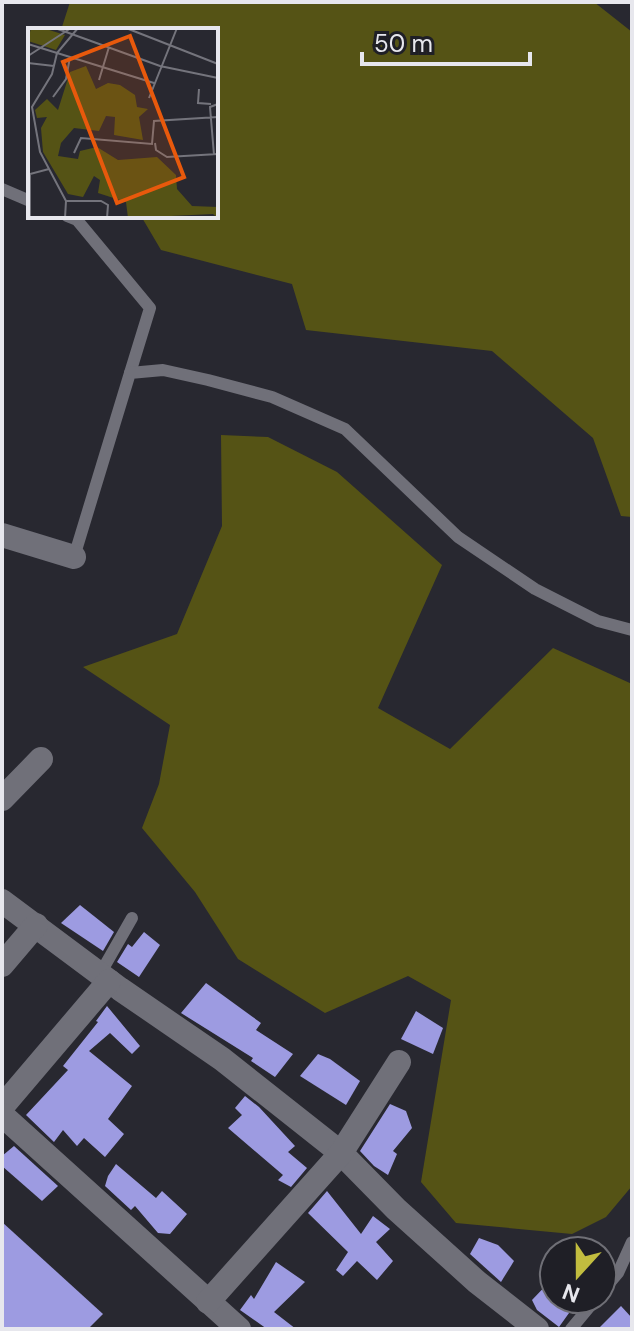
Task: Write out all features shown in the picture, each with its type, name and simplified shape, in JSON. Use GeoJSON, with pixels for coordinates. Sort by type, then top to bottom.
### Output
{"type":"FeatureCollection","features":[{"type":"Feature","properties":{"kind":"street"},"geometry":{"type":"LineString","coordinates":[[2,535],[74,557]]}},
{"type":"Feature","properties":{"kind":"street"},"geometry":{"type":"LineString","coordinates":[[2,799],[41,759]]}},
{"type":"Feature","properties":{"kind":"street"},"geometry":{"type":"LineString","coordinates":[[2,901],[222,1059],[341,1153],[419,1230],[477,1282],[537,1329]]}},
{"type":"Feature","properties":{"kind":"street"},"geometry":{"type":"LineString","coordinates":[[2,965],[36,925]]}},
{"type":"Feature","properties":{"kind":"street"},"geometry":{"type":"LineString","coordinates":[[2,1107],[105,977]]}},
{"type":"Feature","properties":{"kind":"street"},"geometry":{"type":"LineString","coordinates":[[208,1302],[341,1153],[399,1062]]}},
{"type":"Feature","properties":{"kind":"street"},"geometry":{"type":"LineString","coordinates":[[2,1115],[239,1329]]}},
{"type":"Feature","properties":{"kind":"lane"},"geometry":{"type":"LineString","coordinates":[[2,189],[28,200]]}},
{"type":"Feature","properties":{"kind":"lane"},"geometry":{"type":"LineString","coordinates":[[72,218],[77,220],[150,308],[74,557]]}},
{"type":"Feature","properties":{"kind":"lane"},"geometry":{"type":"LineString","coordinates":[[130,373],[163,370],[208,380],[272,397],[345,429],[458,537],[535,589],[598,621],[632,630]]}},
{"type":"Feature","properties":{"kind":"lane"},"geometry":{"type":"LineString","coordinates":[[105,977],[132,918]]}},
{"type":"Feature","properties":{"kind":"lane"},"geometry":{"type":"LineString","coordinates":[[632,1242],[618,1273],[632,1274]]}},
{"type":"Feature","properties":{"kind":"shaded area"},"geometry":{"type":"Polygon","coordinates":[[[70,2],[594,2],[632,32],[632,517],[621,516],[593,438],[492,351],[306,330],[292,284],[161,250],[142,218],[218,218],[218,28],[62,28],[70,2]]]}},
{"type":"Feature","properties":{"kind":"shaded area"},"geometry":{"type":"Polygon","coordinates":[[[221,435],[268,437],[337,472],[442,565],[378,708],[450,749],[553,648],[632,684],[632,1186],[606,1217],[572,1234],[456,1223],[421,1182],[451,1000],[408,976],[325,1013],[238,959],[195,892],[142,828],[159,784],[170,725],[83,667],[177,634],[222,526],[221,435]]]}},
{"type":"Feature","properties":{"kind":"building"},"geometry":{"type":"Polygon","coordinates":[[[80,905],[114,932],[103,951],[61,923],[80,905]]]}},
{"type":"Feature","properties":{"kind":"building"},"geometry":{"type":"Polygon","coordinates":[[[144,932],[160,945],[139,977],[117,962],[128,944],[132,947],[144,932]]]}},
{"type":"Feature","properties":{"kind":"building"},"geometry":{"type":"Polygon","coordinates":[[[206,983],[261,1023],[256,1030],[293,1054],[275,1077],[251,1061],[253,1058],[181,1013],[206,983]]]}},
{"type":"Feature","properties":{"kind":"building"},"geometry":{"type":"Polygon","coordinates":[[[107,1006],[140,1046],[132,1054],[110,1033],[89,1051],[132,1086],[108,1119],[124,1134],[105,1157],[84,1138],[77,1146],[63,1130],[54,1142],[26,1115],[68,1070],[63,1066],[107,1006]]]}},
{"type":"Feature","properties":{"kind":"building"},"geometry":{"type":"Polygon","coordinates":[[[416,1011],[443,1028],[433,1054],[401,1039],[416,1011]]]}},
{"type":"Feature","properties":{"kind":"building"},"geometry":{"type":"Polygon","coordinates":[[[318,1054],[360,1081],[346,1105],[300,1076],[318,1054]]]}},
{"type":"Feature","properties":{"kind":"building"},"geometry":{"type":"Polygon","coordinates":[[[245,1096],[295,1146],[288,1152],[307,1168],[291,1187],[278,1180],[283,1175],[228,1128],[242,1115],[235,1108],[245,1096]]]}},
{"type":"Feature","properties":{"kind":"building"},"geometry":{"type":"Polygon","coordinates":[[[390,1104],[406,1111],[412,1128],[393,1151],[397,1154],[388,1175],[360,1151],[390,1104]]]}},
{"type":"Feature","properties":{"kind":"building"},"geometry":{"type":"Polygon","coordinates":[[[14,1146],[58,1186],[42,1201],[2,1166],[2,1156],[14,1146]]]}},
{"type":"Feature","properties":{"kind":"building"},"geometry":{"type":"Polygon","coordinates":[[[116,1164],[156,1198],[162,1191],[187,1214],[170,1234],[158,1233],[135,1206],[131,1210],[105,1186],[116,1164]]]}},
{"type":"Feature","properties":{"kind":"building"},"geometry":{"type":"Polygon","coordinates":[[[327,1191],[361,1234],[373,1216],[390,1229],[376,1242],[393,1261],[377,1280],[357,1261],[343,1276],[336,1270],[348,1252],[308,1213],[327,1191]]]}},
{"type":"Feature","properties":{"kind":"building"},"geometry":{"type":"Polygon","coordinates":[[[2,1222],[103,1314],[88,1329],[2,1329],[2,1222]]]}},
{"type":"Feature","properties":{"kind":"building"},"geometry":{"type":"Polygon","coordinates":[[[479,1238],[498,1245],[514,1261],[501,1282],[470,1254],[479,1238]]]}},
{"type":"Feature","properties":{"kind":"building"},"geometry":{"type":"Polygon","coordinates":[[[276,1262],[305,1282],[274,1312],[296,1329],[267,1329],[240,1310],[251,1295],[254,1299],[276,1262]]]}},
{"type":"Feature","properties":{"kind":"building"},"geometry":{"type":"Polygon","coordinates":[[[538,1294],[538,1311],[537,1310],[532,1300],[538,1294]]]}},
{"type":"Feature","properties":{"kind":"building"},"geometry":{"type":"Polygon","coordinates":[[[621,1306],[632,1318],[632,1329],[598,1329],[612,1315],[618,1315],[621,1306]]]}},
{"type":"Feature","properties":{"kind":"building"},"geometry":{"type":"Polygon","coordinates":[[[543,1315],[568,1315],[559,1327],[543,1315]]]}}]}
